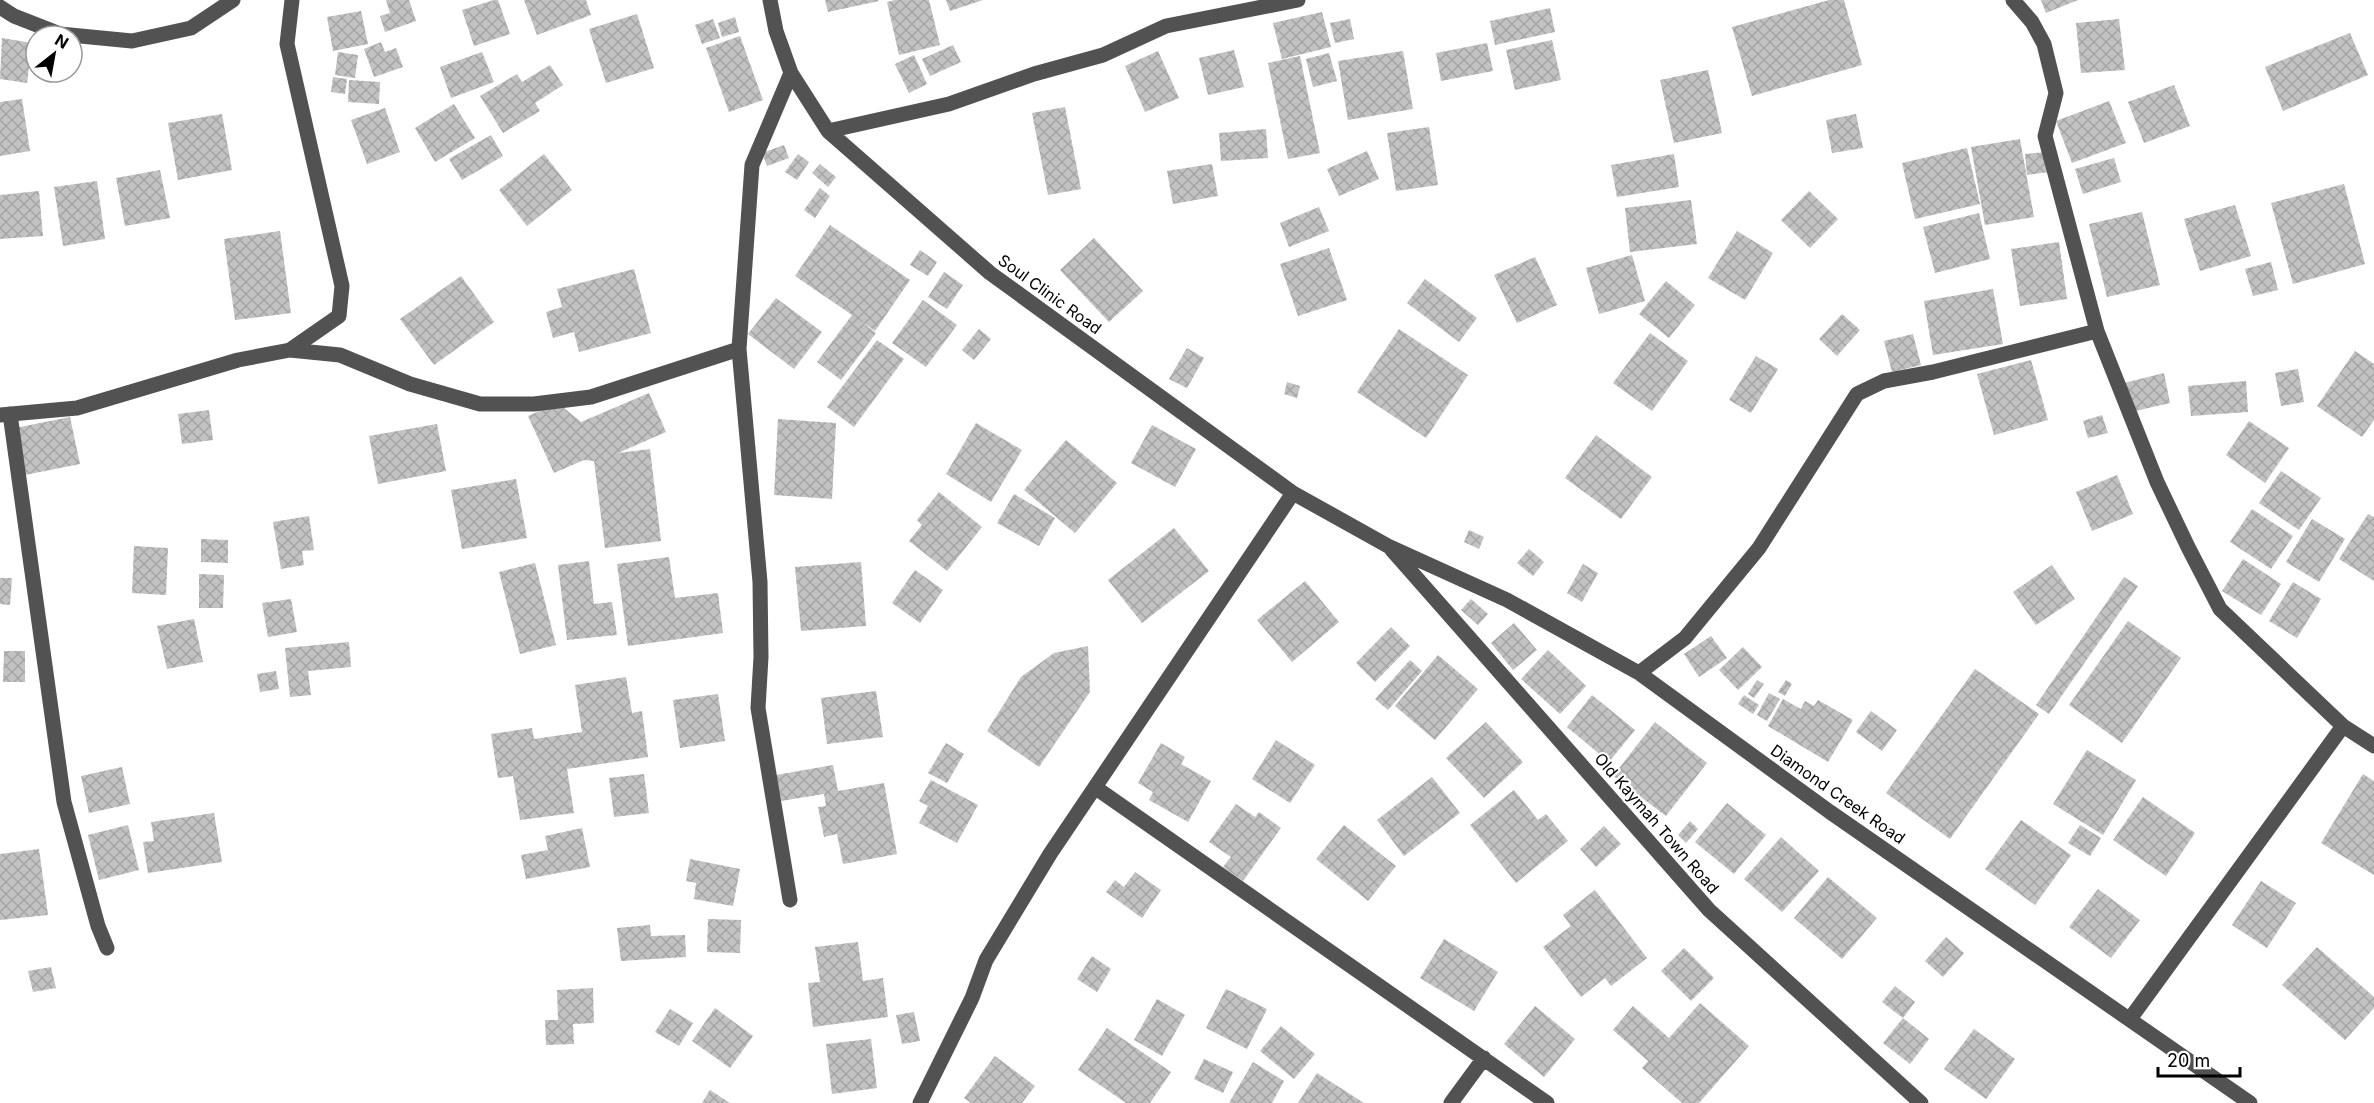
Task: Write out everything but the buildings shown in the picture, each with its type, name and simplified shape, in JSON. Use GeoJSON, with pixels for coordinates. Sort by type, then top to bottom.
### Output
{"type":"FeatureCollection","features":[{"type":"Feature","properties":{"kind":"street"},"geometry":{"type":"LineString","coordinates":[[0,8],[60,34],[132,41],[191,28],[233,0]]}},
{"type":"Feature","properties":{"kind":"street"},"geometry":{"type":"LineString","coordinates":[[290,350],[339,316],[342,286],[287,44],[292,0]]}},
{"type":"Feature","properties":{"kind":"street","name":"Soul Clinic Road"},"geometry":{"type":"LineString","coordinates":[[770,0],[776,32],[791,73],[828,131],[990,273],[1293,493],[1388,546]]}},
{"type":"Feature","properties":{"kind":"street"},"geometry":{"type":"LineString","coordinates":[[828,131],[949,104],[1034,74],[1103,55],[1166,26],[1298,0]]}},
{"type":"Feature","properties":{"kind":"street"},"geometry":{"type":"LineString","coordinates":[[2013,0],[2032,22],[2044,44],[2056,93],[2045,135],[2097,331],[2157,482],[2220,609],[2343,726],[2374,746]]}},
{"type":"Feature","properties":{"kind":"street"},"geometry":{"type":"LineString","coordinates":[[790,900],[758,708],[761,657],[760,582],[740,349],[752,165],[791,73]]}},
{"type":"Feature","properties":{"kind":"street"},"geometry":{"type":"LineString","coordinates":[[1639,674],[1685,638],[1759,548],[1857,394],[1884,381],[1933,372],[2097,331]]}},
{"type":"Feature","properties":{"kind":"street"},"geometry":{"type":"LineString","coordinates":[[107,948],[98,926],[64,802],[5,415],[76,408],[238,360],[290,350],[340,356],[410,384],[480,404],[534,404],[591,397],[740,349]]}},
{"type":"Feature","properties":{"kind":"street"},"geometry":{"type":"LineString","coordinates":[[920,1103],[972,998],[986,960],[1050,854],[1293,493]]}},
{"type":"Feature","properties":{"kind":"street","name":"Diamond Creek Road"},"geometry":{"type":"LineString","coordinates":[[1388,546],[1507,600],[1639,674],[1830,812],[2250,1103]]}},
{"type":"Feature","properties":{"kind":"street","name":"Old Kaymah Town Road"},"geometry":{"type":"LineString","coordinates":[[1388,546],[1709,910],[1920,1103]]}},
{"type":"Feature","properties":{"kind":"street"},"geometry":{"type":"LineString","coordinates":[[2130,1018],[2343,726]]}},
{"type":"Feature","properties":{"kind":"street"},"geometry":{"type":"LineString","coordinates":[[1096,788],[1548,1103]]}},
{"type":"Feature","properties":{"kind":"street"},"geometry":{"type":"LineString","coordinates":[[1451,1103],[1484,1058]]}}]}
